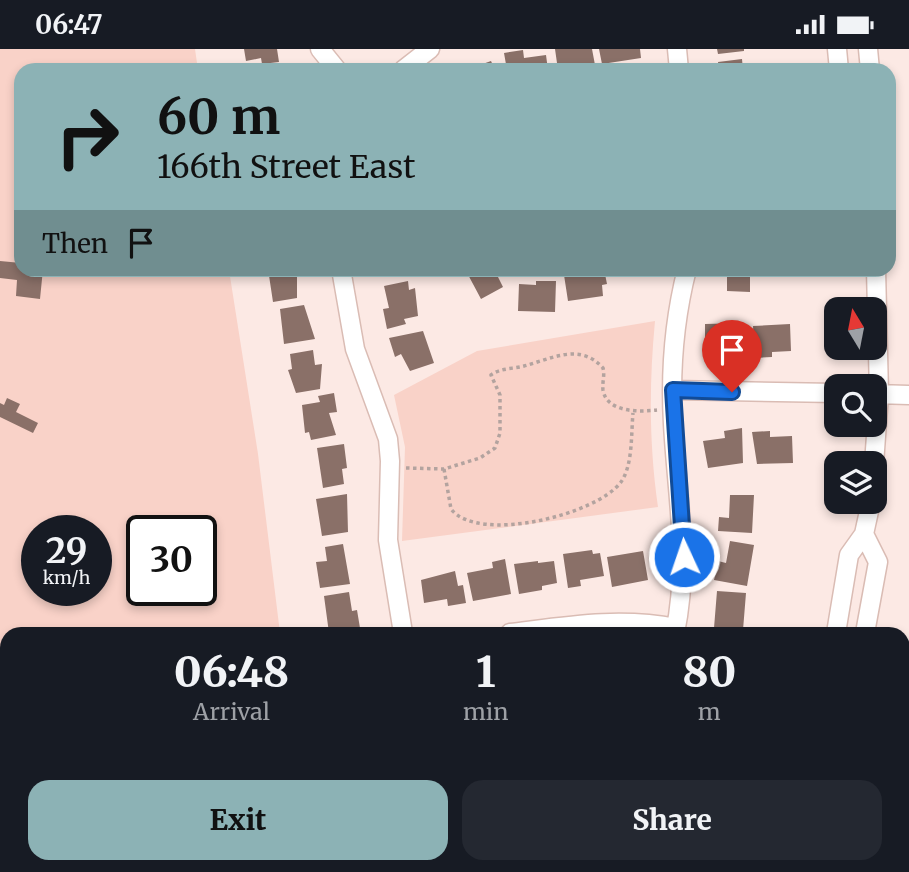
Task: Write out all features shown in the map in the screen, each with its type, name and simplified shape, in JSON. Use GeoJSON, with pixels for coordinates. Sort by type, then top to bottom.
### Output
{"type":"FeatureCollection","features":[{"type":"Feature","properties":{"kind":"street"},"geometry":{"type":"LineString","coordinates":[[320,49],[331,63]]}},
{"type":"Feature","properties":{"kind":"street"},"geometry":{"type":"LineString","coordinates":[[412,63],[430,49]]}},
{"type":"Feature","properties":{"kind":"street"},"geometry":{"type":"LineString","coordinates":[[342,277],[355,349],[388,439],[388,540],[402,627]]}},
{"type":"Feature","properties":{"kind":"street"},"geometry":{"type":"LineString","coordinates":[[675,627],[684,557],[673,400],[676,311],[686,277]]}},
{"type":"Feature","properties":{"kind":"street"},"geometry":{"type":"LineString","coordinates":[[876,277],[877,374]]}},
{"type":"Feature","properties":{"kind":"street"},"geometry":{"type":"LineString","coordinates":[[673,400],[824,394]]}},
{"type":"Feature","properties":{"kind":"street"},"geometry":{"type":"LineString","coordinates":[[887,394],[909,395]]}},
{"type":"Feature","properties":{"kind":"street"},"geometry":{"type":"LineString","coordinates":[[837,627],[849,555],[864,534],[868,514]]}},
{"type":"Feature","properties":{"kind":"street"},"geometry":{"type":"LineString","coordinates":[[864,534],[877,562],[866,627]]}},
{"type":"Feature","properties":{"kind":"street"},"geometry":{"type":"LineString","coordinates":[[560,627],[611,621],[642,622],[660,627]]}},
{"type":"Feature","properties":{"kind":"path"},"geometry":{"type":"LineString","coordinates":[[390,469],[444,469],[480,458],[495,448],[500,422],[500,395],[491,375],[545,358],[585,354],[603,367],[606,397],[633,413],[673,400]]}},
{"type":"Feature","properties":{"kind":"path"},"geometry":{"type":"LineString","coordinates":[[444,469],[451,509],[457,517],[467,522],[509,524],[575,512],[604,498],[622,481],[627,470],[633,413]]}},
{"type":"Feature","properties":{"kind":"shaded area"},"geometry":{"type":"Polygon","coordinates":[[[0,49],[195,49],[197,63],[14,63],[14,277],[230,277],[258,454],[279,627],[0,627],[0,49]]]}},
{"type":"Feature","properties":{"kind":"shaded area"},"geometry":{"type":"Polygon","coordinates":[[[655,321],[651,414],[658,507],[402,541],[405,447],[394,395],[477,351],[655,321]]]}},
{"type":"Feature","properties":{"kind":"building"},"geometry":{"type":"Polygon","coordinates":[[[244,49],[277,49],[279,62],[262,63],[261,58],[246,61],[244,49]]]}},
{"type":"Feature","properties":{"kind":"building"},"geometry":{"type":"Polygon","coordinates":[[[555,49],[592,49],[595,63],[557,63],[555,49]]]}},
{"type":"Feature","properties":{"kind":"building"},"geometry":{"type":"Polygon","coordinates":[[[599,49],[640,49],[641,58],[602,63],[599,49]]]}},
{"type":"Feature","properties":{"kind":"building"},"geometry":{"type":"Polygon","coordinates":[[[717,49],[744,49],[744,51],[718,54],[717,49]]]}},
{"type":"Feature","properties":{"kind":"building"},"geometry":{"type":"Polygon","coordinates":[[[523,50],[524,58],[546,55],[547,63],[506,63],[504,53],[523,50]]]}},
{"type":"Feature","properties":{"kind":"building"},"geometry":{"type":"Polygon","coordinates":[[[742,59],[742,63],[718,63],[742,59]]]}},
{"type":"Feature","properties":{"kind":"building"},"geometry":{"type":"Polygon","coordinates":[[[0,261],[14,262],[14,277],[42,277],[40,299],[16,296],[17,280],[0,278],[0,261]]]}},
{"type":"Feature","properties":{"kind":"building"},"geometry":{"type":"Polygon","coordinates":[[[269,277],[297,277],[297,298],[273,302],[269,277]]]}},
{"type":"Feature","properties":{"kind":"building"},"geometry":{"type":"Polygon","coordinates":[[[469,277],[498,277],[503,287],[481,299],[469,277]]]}},
{"type":"Feature","properties":{"kind":"building"},"geometry":{"type":"Polygon","coordinates":[[[564,277],[606,277],[607,284],[602,285],[603,296],[568,301],[564,277]]]}},
{"type":"Feature","properties":{"kind":"building"},"geometry":{"type":"Polygon","coordinates":[[[727,277],[750,277],[750,292],[727,291],[727,277]]]}},
{"type":"Feature","properties":{"kind":"building"},"geometry":{"type":"Polygon","coordinates":[[[408,281],[409,290],[415,288],[418,316],[404,319],[406,324],[387,329],[383,309],[389,308],[384,286],[408,281]]]}},
{"type":"Feature","properties":{"kind":"building"},"geometry":{"type":"Polygon","coordinates":[[[536,281],[556,281],[555,312],[518,311],[519,284],[536,285],[536,281]]]}},
{"type":"Feature","properties":{"kind":"building"},"geometry":{"type":"Polygon","coordinates":[[[304,305],[315,339],[284,344],[280,309],[304,305]]]}},
{"type":"Feature","properties":{"kind":"building"},"geometry":{"type":"Polygon","coordinates":[[[744,323],[744,357],[728,357],[728,349],[705,349],[705,324],[744,323]]]}},
{"type":"Feature","properties":{"kind":"building"},"geometry":{"type":"Polygon","coordinates":[[[790,324],[791,351],[772,352],[772,357],[755,358],[753,326],[790,324]]]}},
{"type":"Feature","properties":{"kind":"building"},"geometry":{"type":"Polygon","coordinates":[[[423,331],[434,363],[410,371],[401,354],[395,357],[389,338],[423,331]]]}},
{"type":"Feature","properties":{"kind":"building"},"geometry":{"type":"Polygon","coordinates":[[[313,350],[315,365],[322,364],[320,389],[296,393],[288,370],[292,369],[290,354],[313,350]]]}},
{"type":"Feature","properties":{"kind":"building"},"geometry":{"type":"Polygon","coordinates":[[[334,393],[337,412],[329,413],[336,435],[311,440],[309,432],[305,433],[302,405],[320,402],[318,396],[334,393]]]}},
{"type":"Feature","properties":{"kind":"building"},"geometry":{"type":"Polygon","coordinates":[[[7,398],[20,404],[16,412],[38,423],[33,433],[0,417],[0,403],[4,405],[7,398]]]}},
{"type":"Feature","properties":{"kind":"building"},"geometry":{"type":"Polygon","coordinates":[[[742,428],[743,463],[708,468],[703,441],[725,438],[724,431],[742,428]]]}},
{"type":"Feature","properties":{"kind":"building"},"geometry":{"type":"Polygon","coordinates":[[[770,431],[770,437],[792,436],[793,463],[757,464],[752,432],[770,431]]]}},
{"type":"Feature","properties":{"kind":"building"},"geometry":{"type":"Polygon","coordinates":[[[344,444],[347,468],[342,469],[344,484],[323,488],[317,448],[344,444]]]}},
{"type":"Feature","properties":{"kind":"building"},"geometry":{"type":"Polygon","coordinates":[[[347,494],[348,532],[322,536],[316,499],[347,494]]]}},
{"type":"Feature","properties":{"kind":"building"},"geometry":{"type":"Polygon","coordinates":[[[730,495],[754,495],[752,533],[718,531],[719,517],[729,518],[730,495]]]}},
{"type":"Feature","properties":{"kind":"building"},"geometry":{"type":"Polygon","coordinates":[[[730,541],[754,545],[747,586],[714,580],[718,561],[726,563],[730,541]]]}},
{"type":"Feature","properties":{"kind":"building"},"geometry":{"type":"Polygon","coordinates":[[[343,544],[350,584],[320,588],[316,562],[327,561],[325,547],[343,544]]]}},
{"type":"Feature","properties":{"kind":"building"},"geometry":{"type":"Polygon","coordinates":[[[592,550],[593,554],[600,553],[604,576],[580,580],[581,586],[568,588],[563,554],[592,550]]]}},
{"type":"Feature","properties":{"kind":"building"},"geometry":{"type":"Polygon","coordinates":[[[643,551],[648,580],[612,587],[607,557],[643,551]]]}},
{"type":"Feature","properties":{"kind":"building"},"geometry":{"type":"Polygon","coordinates":[[[505,559],[511,594],[473,601],[467,573],[493,568],[492,562],[505,559]]]}},
{"type":"Feature","properties":{"kind":"building"},"geometry":{"type":"Polygon","coordinates":[[[554,561],[557,583],[542,586],[542,590],[519,594],[514,564],[554,561]]]}},
{"type":"Feature","properties":{"kind":"building"},"geometry":{"type":"Polygon","coordinates":[[[455,571],[458,586],[463,585],[466,603],[448,606],[447,599],[424,603],[421,580],[455,571]]]}},
{"type":"Feature","properties":{"kind":"building"},"geometry":{"type":"Polygon","coordinates":[[[717,591],[746,593],[743,627],[714,627],[717,591]]]}},
{"type":"Feature","properties":{"kind":"building"},"geometry":{"type":"Polygon","coordinates":[[[349,592],[352,611],[357,610],[360,627],[328,627],[324,596],[349,592]]]}},
{"type":"Feature","properties":{"kind":"route"},"geometry":{"type":"LineString","coordinates":[[684,557],[673,422],[673,390],[732,392]]}}]}
